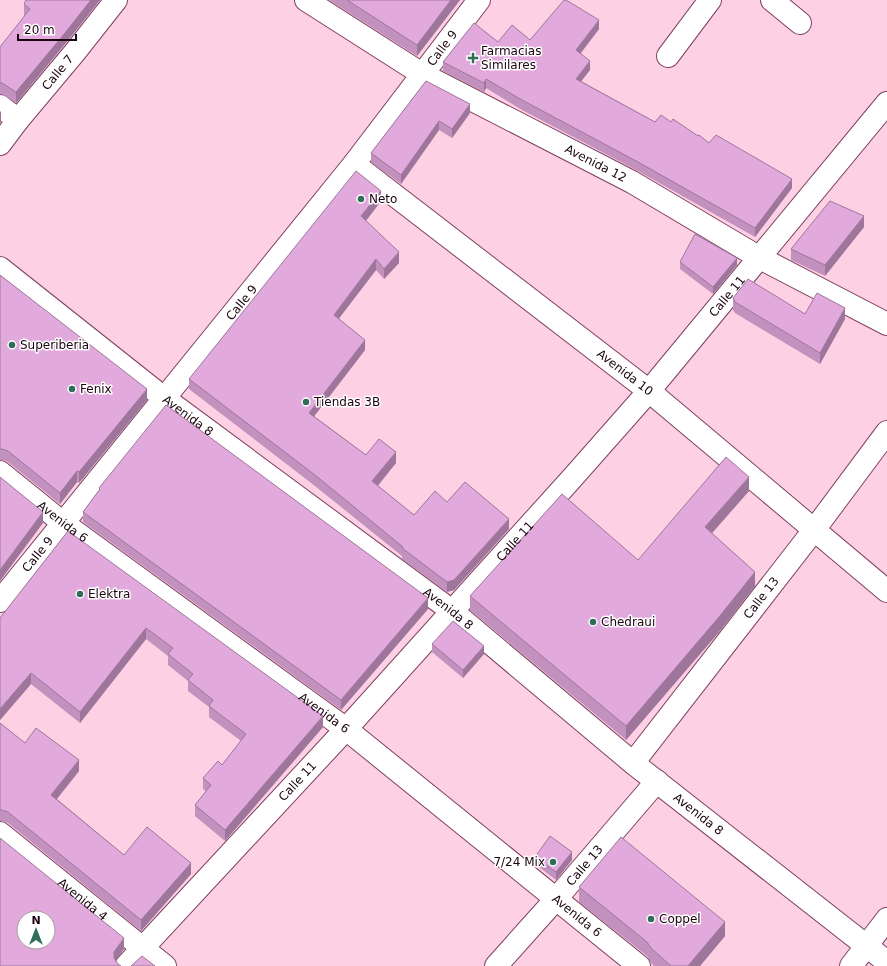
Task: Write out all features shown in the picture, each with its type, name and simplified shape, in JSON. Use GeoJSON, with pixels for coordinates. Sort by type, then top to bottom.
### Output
{"type":"FeatureCollection","features":[{"type":"Feature","properties":{"kind":"street","name":"Calle 7"},"geometry":{"type":"LineString","coordinates":[[0,144],[116,0]]}},
{"type":"Feature","properties":{"kind":"street","name":"Avenida 12"},"geometry":{"type":"LineString","coordinates":[[306,0],[422,74],[632,182],[760,258],[887,324]]}},
{"type":"Feature","properties":{"kind":"street","name":"Calle 9"},"geometry":{"type":"LineString","coordinates":[[0,601],[354,164],[478,0]]}},
{"type":"Feature","properties":{"kind":"street"},"geometry":{"type":"LineString","coordinates":[[668,56],[710,0]]}},
{"type":"Feature","properties":{"kind":"street"},"geometry":{"type":"LineString","coordinates":[[772,0],[800,23]]}},
{"type":"Feature","properties":{"kind":"street","name":"Calle 11"},"geometry":{"type":"LineString","coordinates":[[126,966],[346,729],[649,391],[887,103]]}},
{"type":"Feature","properties":{"kind":"street"},"geometry":{"type":"LineString","coordinates":[[0,106],[18,120]]}},
{"type":"Feature","properties":{"kind":"street","name":"Avenida 10"},"geometry":{"type":"LineString","coordinates":[[354,164],[649,391],[887,591]]}},
{"type":"Feature","properties":{"kind":"street","name":"Avenida 8"},"geometry":{"type":"LineString","coordinates":[[0,268],[164,398],[452,611],[633,762],[868,945],[887,962]]}},
{"type":"Feature","properties":{"kind":"street","name":"Calle 13"},"geometry":{"type":"LineString","coordinates":[[633,762],[814,530],[887,432]]}},
{"type":"Feature","properties":{"kind":"street","name":"Avenida 6"},"geometry":{"type":"LineString","coordinates":[[0,472],[63,523],[346,729],[639,966]]}},
{"type":"Feature","properties":{"kind":"street","name":"Calle 13"},"geometry":{"type":"LineString","coordinates":[[496,966],[556,899],[657,781]]}},
{"type":"Feature","properties":{"kind":"street","name":"Avenida 4"},"geometry":{"type":"LineString","coordinates":[[0,833],[165,966]]}},
{"type":"Feature","properties":{"kind":"street"},"geometry":{"type":"LineString","coordinates":[[851,966],[887,919]]}},
{"type":"Feature","properties":{"kind":"building"},"geometry":{"type":"Polygon","coordinates":[[[26,0],[91,0],[16,92],[0,83],[0,47],[30,9],[24,4],[26,0]]]}},
{"type":"Feature","properties":{"kind":"building"},"geometry":{"type":"Polygon","coordinates":[[[347,0],[451,0],[417,45],[347,0]]]}},
{"type":"Feature","properties":{"kind":"building"},"geometry":{"type":"Polygon","coordinates":[[[564,0],[599,20],[576,50],[590,61],[576,79],[655,122],[661,115],[671,122],[673,119],[709,143],[716,135],[792,179],[755,228],[486,79],[484,83],[443,62],[474,23],[498,42],[512,25],[530,40],[564,0]]]}},
{"type":"Feature","properties":{"kind":"building"},"geometry":{"type":"Polygon","coordinates":[[[426,81],[470,104],[452,129],[439,121],[401,175],[371,153],[426,81]]]}},
{"type":"Feature","properties":{"kind":"building"},"geometry":{"type":"Polygon","coordinates":[[[356,171],[381,191],[361,216],[399,252],[384,269],[376,259],[334,315],[365,340],[309,413],[366,455],[379,439],[396,452],[372,481],[414,515],[435,491],[447,502],[465,482],[509,519],[454,580],[447,582],[402,548],[403,547],[315,475],[189,379],[356,171]]]}},
{"type":"Feature","properties":{"kind":"building"},"geometry":{"type":"Polygon","coordinates":[[[830,201],[864,216],[825,265],[791,249],[830,201]]]}},
{"type":"Feature","properties":{"kind":"building"},"geometry":{"type":"Polygon","coordinates":[[[695,234],[737,258],[713,287],[680,262],[695,234]]]}},
{"type":"Feature","properties":{"kind":"building"},"geometry":{"type":"Polygon","coordinates":[[[0,275],[147,389],[60,493],[8,451],[0,449],[0,275]]]}},
{"type":"Feature","properties":{"kind":"building"},"geometry":{"type":"Polygon","coordinates":[[[748,279],[805,314],[817,293],[845,308],[820,353],[735,302],[733,298],[748,279]]]}},
{"type":"Feature","properties":{"kind":"building"},"geometry":{"type":"Polygon","coordinates":[[[166,405],[428,598],[341,700],[83,512],[100,489],[99,488],[166,405]]]}},
{"type":"Feature","properties":{"kind":"building","name":"Chedraui"},"geometry":{"type":"Polygon","coordinates":[[[726,457],[749,477],[705,527],[755,572],[719,617],[626,726],[470,596],[562,494],[638,560],[726,457]]]}},
{"type":"Feature","properties":{"kind":"building"},"geometry":{"type":"Polygon","coordinates":[[[0,477],[43,512],[0,570],[0,477]]]}},
{"type":"Feature","properties":{"kind":"building"},"geometry":{"type":"Polygon","coordinates":[[[68,531],[323,716],[225,830],[195,805],[211,785],[203,778],[218,761],[222,765],[246,734],[209,706],[213,700],[188,680],[193,674],[168,654],[173,648],[146,628],[80,712],[31,673],[0,709],[0,618],[68,531]]]}},
{"type":"Feature","properties":{"kind":"building"},"geometry":{"type":"Polygon","coordinates":[[[453,621],[484,646],[463,670],[432,644],[453,621]]]}},
{"type":"Feature","properties":{"kind":"building"},"geometry":{"type":"Polygon","coordinates":[[[0,723],[25,743],[36,728],[79,760],[51,795],[124,855],[147,827],[191,863],[141,920],[8,812],[0,810],[0,723]]]}},
{"type":"Feature","properties":{"kind":"building","name":"7/24 Mix"},"geometry":{"type":"Polygon","coordinates":[[[550,836],[572,852],[556,872],[535,857],[550,836]]]}},
{"type":"Feature","properties":{"kind":"building","name":"Coppel"},"geometry":{"type":"Polygon","coordinates":[[[621,837],[725,922],[688,966],[671,966],[651,948],[647,942],[579,887],[621,837]]]}},
{"type":"Feature","properties":{"kind":"building"},"geometry":{"type":"Polygon","coordinates":[[[0,838],[124,938],[114,952],[114,958],[121,966],[0,966],[0,838]]]}},
{"type":"Feature","properties":{"kind":"building"},"geometry":{"type":"Polygon","coordinates":[[[142,956],[155,966],[131,966],[142,956]]]}},
{"type":"Feature","properties":{"kind":"place","name":"Farmacias Similares"},"geometry":{"type":"Point","coordinates":[473,58]}},
{"type":"Feature","properties":{"kind":"place","name":"Neto"},"geometry":{"type":"Point","coordinates":[361,199]}},
{"type":"Feature","properties":{"kind":"place","name":"Superiberia"},"geometry":{"type":"Point","coordinates":[12,345]}},
{"type":"Feature","properties":{"kind":"place","name":"Fenix"},"geometry":{"type":"Point","coordinates":[72,389]}},
{"type":"Feature","properties":{"kind":"place","name":"Tiendas 3B"},"geometry":{"type":"Point","coordinates":[306,402]}},
{"type":"Feature","properties":{"kind":"place","name":"Elektra"},"geometry":{"type":"Point","coordinates":[80,594]}},
{"type":"Feature","properties":{"kind":"place","name":"Chedraui"},"geometry":{"type":"Point","coordinates":[593,622]}},
{"type":"Feature","properties":{"kind":"place","name":"7/24 Mix"},"geometry":{"type":"Point","coordinates":[553,862]}},
{"type":"Feature","properties":{"kind":"place","name":"Coppel"},"geometry":{"type":"Point","coordinates":[651,919]}}]}
